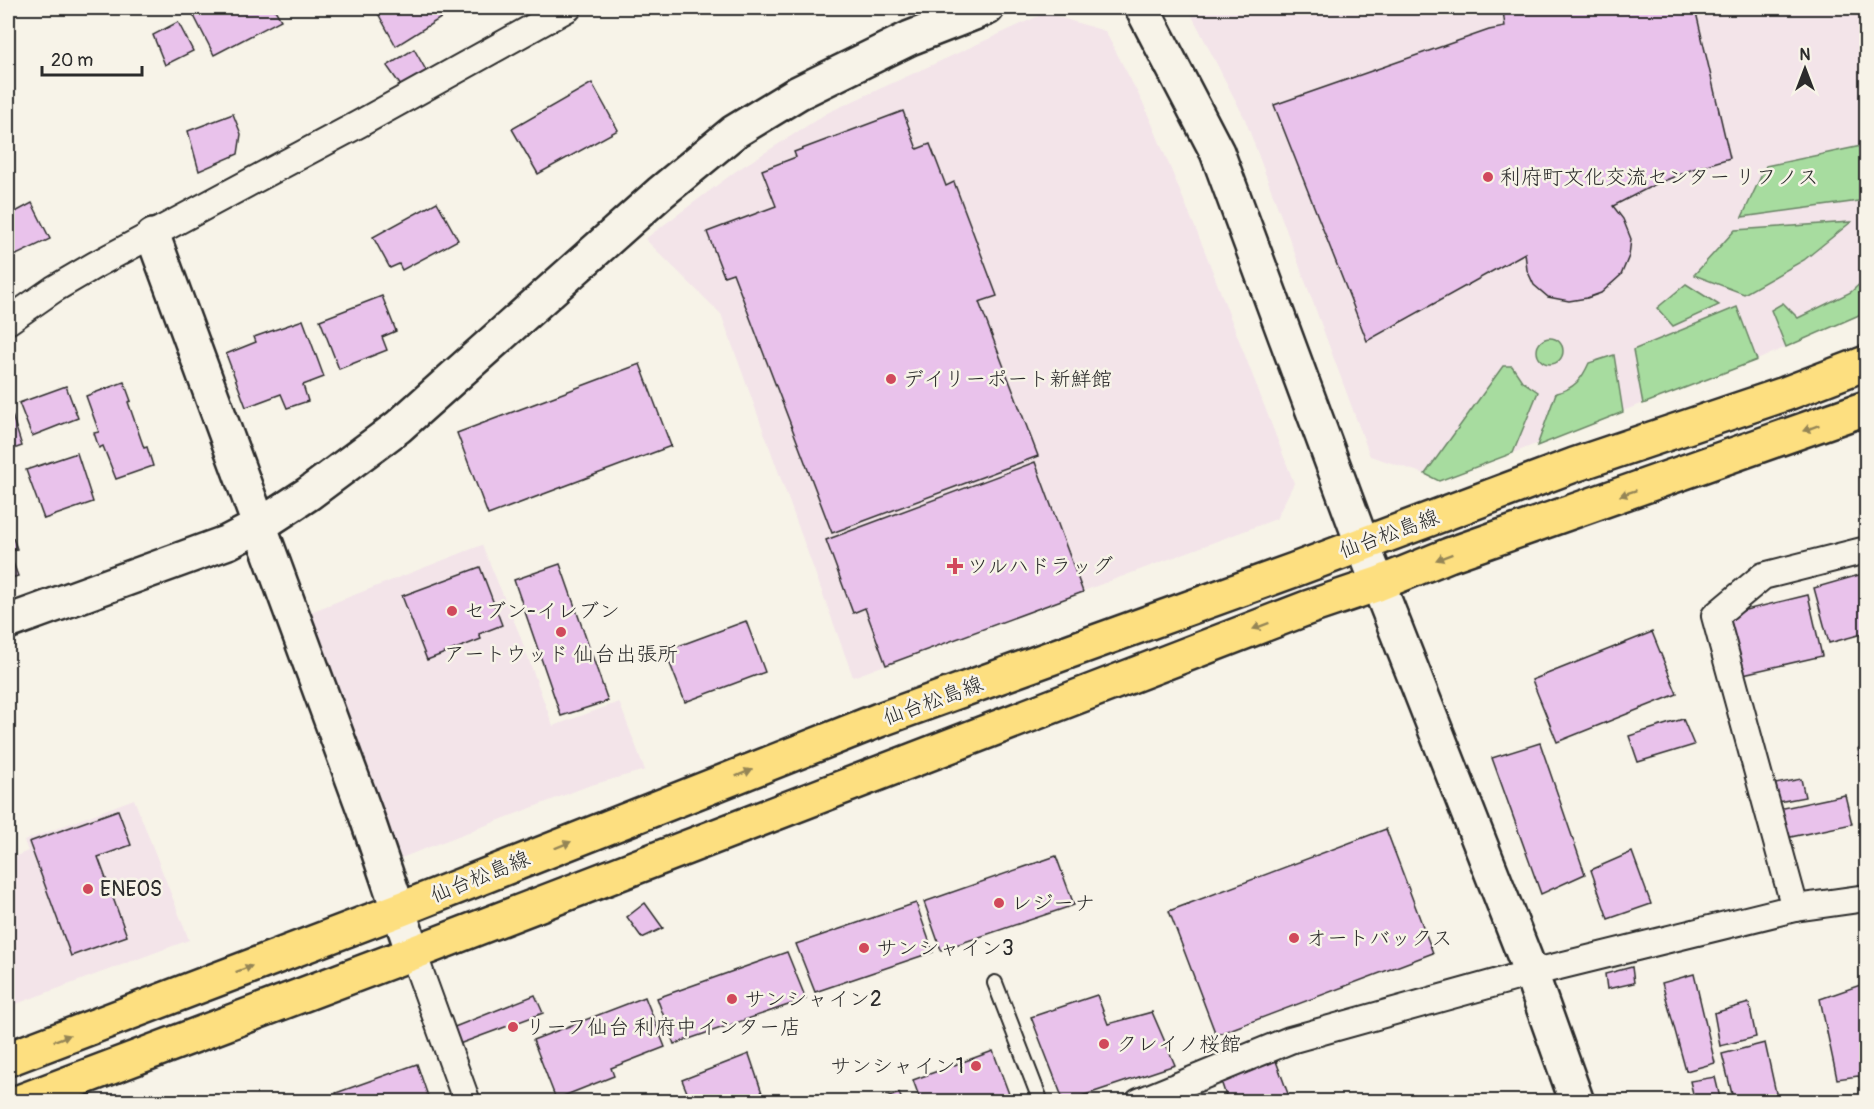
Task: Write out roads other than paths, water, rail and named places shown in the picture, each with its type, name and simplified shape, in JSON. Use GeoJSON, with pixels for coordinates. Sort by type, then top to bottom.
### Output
{"type":"FeatureCollection","features":[{"type":"Feature","properties":{"kind":"main road","name":"仙台松島線"},"geometry":{"type":"LineString","coordinates":[[8,1059],[399,910],[879,720],[1294,570],[1574,465],[1785,394],[1866,363]]}},
{"type":"Feature","properties":{"kind":"main road","name":"仙台松島線"},"geometry":{"type":"LineString","coordinates":[[19,1101],[1307,608],[1378,584],[1449,555],[1866,408]]}},
{"type":"Feature","properties":{"kind":"street"},"geometry":{"type":"LineString","coordinates":[[8,321],[54,289],[359,124],[565,8]]}},
{"type":"Feature","properties":{"kind":"street"},"geometry":{"type":"LineString","coordinates":[[8,622],[228,542],[260,526],[308,494],[398,427],[652,201],[734,132],[818,83],[910,38],[987,8]]}},
{"type":"Feature","properties":{"kind":"street"},"geometry":{"type":"LineString","coordinates":[[1142,8],[1217,152],[1362,543],[1531,973],[1577,1101]]}},
{"type":"Feature","properties":{"kind":"street"},"geometry":{"type":"LineString","coordinates":[[153,236],[467,1101]]}},
{"type":"Feature","properties":{"kind":"street"},"geometry":{"type":"LineString","coordinates":[[1795,908],[1715,616],[1763,576],[1866,550]]}},
{"type":"Feature","properties":{"kind":"street"},"geometry":{"type":"LineString","coordinates":[[1139,1101],[1290,1040],[1531,973],[1795,908],[1866,898]]}},
{"type":"Feature","properties":{"kind":"lane"},"geometry":{"type":"LineString","coordinates":[[995,983],[1041,1101]]}},
{"type":"Feature","properties":{"kind":"place","name":"利府町文化交流センター リフノス"},"geometry":{"type":"Point","coordinates":[1488,177]}},
{"type":"Feature","properties":{"kind":"place","name":"デイリーポート新鮮館"},"geometry":{"type":"Point","coordinates":[891,379]}},
{"type":"Feature","properties":{"kind":"place","name":"ツルハドラッグ"},"geometry":{"type":"Point","coordinates":[955,566]}},
{"type":"Feature","properties":{"kind":"place","name":"セブン-イレブン"},"geometry":{"type":"Point","coordinates":[452,611]}},
{"type":"Feature","properties":{"kind":"place","name":"アートウッド 仙台出張所"},"geometry":{"type":"Point","coordinates":[561,632]}},
{"type":"Feature","properties":{"kind":"place","name":"ENEOS"},"geometry":{"type":"Point","coordinates":[88,889]}},
{"type":"Feature","properties":{"kind":"place","name":"レジーナ"},"geometry":{"type":"Point","coordinates":[999,903]}},
{"type":"Feature","properties":{"kind":"place","name":"オートバックス"},"geometry":{"type":"Point","coordinates":[1294,938]}},
{"type":"Feature","properties":{"kind":"place","name":"サンシャイン3"},"geometry":{"type":"Point","coordinates":[864,948]}},
{"type":"Feature","properties":{"kind":"place","name":"サンシャイン2"},"geometry":{"type":"Point","coordinates":[732,999]}},
{"type":"Feature","properties":{"kind":"place","name":"リーフ仙台 利府中インター店"},"geometry":{"type":"Point","coordinates":[513,1027]}},
{"type":"Feature","properties":{"kind":"place","name":"クレイノ桜館"},"geometry":{"type":"Point","coordinates":[1104,1044]}},
{"type":"Feature","properties":{"kind":"place","name":"サンシャイン1"},"geometry":{"type":"Point","coordinates":[976,1066]}}]}
